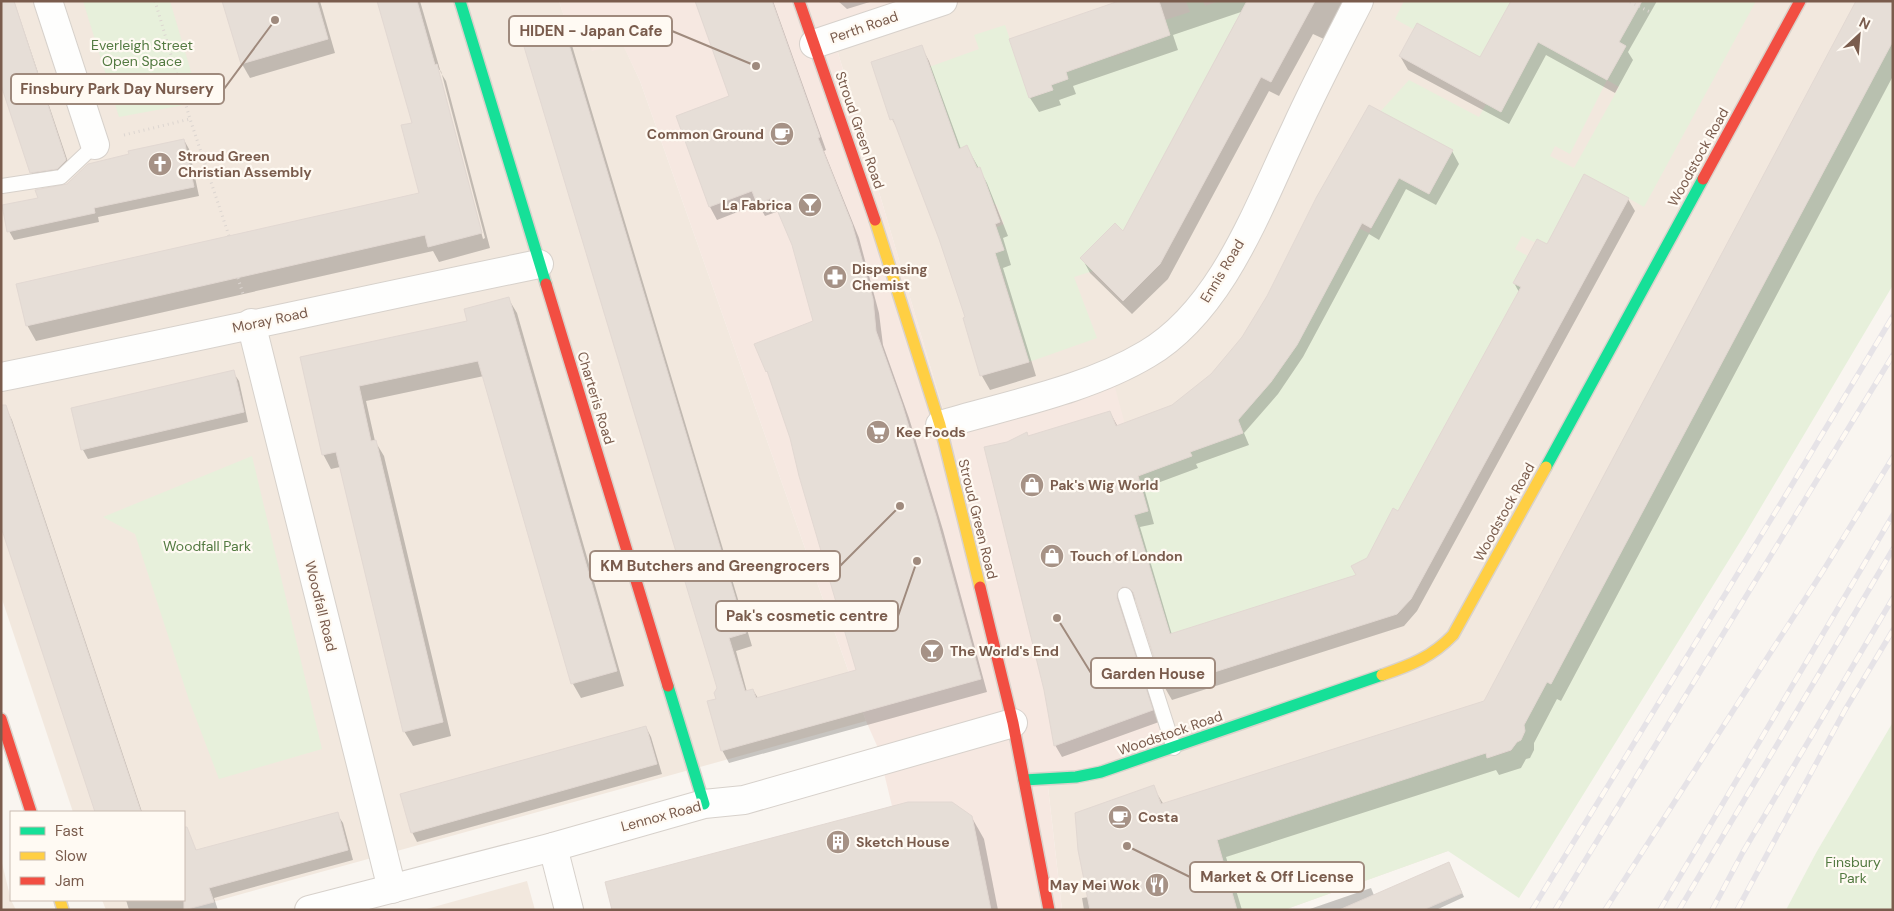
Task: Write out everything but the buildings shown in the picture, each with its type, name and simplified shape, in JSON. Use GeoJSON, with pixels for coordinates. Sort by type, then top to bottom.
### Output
{"type":"FeatureCollection","features":[{"type":"Feature","properties":{"kind":"main road","name":"Charteris Road"},"geometry":{"type":"LineString","coordinates":[[460,1],[704,804]]}},
{"type":"Feature","properties":{"kind":"main road","name":"Stroud Green Road"},"geometry":{"type":"LineString","coordinates":[[799,1],[880,235],[940,425],[1013,723],[1049,910]]}},
{"type":"Feature","properties":{"kind":"main road","name":"Woodstock Road"},"geometry":{"type":"LineString","coordinates":[[1024,780],[1084,776],[1174,748],[1411,665],[1439,650],[1453,635],[1800,1]]}},
{"type":"Feature","properties":{"kind":"main road"},"geometry":{"type":"LineString","coordinates":[[1,719],[31,811]]}},
{"type":"Feature","properties":{"kind":"street"},"geometry":{"type":"LineString","coordinates":[[48,1],[95,145]]}},
{"type":"Feature","properties":{"kind":"street","name":"Perth Road"},"geometry":{"type":"LineString","coordinates":[[814,44],[943,1]]}},
{"type":"Feature","properties":{"kind":"street","name":"Ennis Road"},"geometry":{"type":"LineString","coordinates":[[940,425],[1105,376],[1148,354],[1179,331],[1205,302],[1224,274],[1360,1]]}},
{"type":"Feature","properties":{"kind":"street","name":"Moray Road"},"geometry":{"type":"LineString","coordinates":[[1,377],[539,264]]}},
{"type":"Feature","properties":{"kind":"street","name":"Woodfall Road"},"geometry":{"type":"LineString","coordinates":[[251,323],[392,888]]}},
{"type":"Feature","properties":{"kind":"street","name":"Lennox Road"},"geometry":{"type":"LineString","coordinates":[[309,910],[553,847],[704,804],[744,800],[1013,723]]}},
{"type":"Feature","properties":{"kind":"street"},"geometry":{"type":"LineString","coordinates":[[553,847],[569,910]]}},
{"type":"Feature","properties":{"kind":"lane"},"geometry":{"type":"LineString","coordinates":[[2,186],[61,177],[95,145]]}},
{"type":"Feature","properties":{"kind":"lane"},"geometry":{"type":"LineString","coordinates":[[1125,595],[1174,748]]}},
{"type":"Feature","properties":{"kind":"path"},"geometry":{"type":"LineString","coordinates":[[155,1],[190,118],[229,236]]}},
{"type":"Feature","properties":{"kind":"path"},"geometry":{"type":"LineString","coordinates":[[1630,2],[1652,13]]}},
{"type":"Feature","properties":{"kind":"path"},"geometry":{"type":"LineString","coordinates":[[95,145],[125,134],[190,118]]}},
{"type":"Feature","properties":{"kind":"shaded area"},"geometry":{"type":"Polygon","coordinates":[[[1,1],[559,1],[564,16],[579,14],[622,42],[640,81],[866,721],[184,910],[106,910],[102,901],[185,901],[185,811],[73,811],[1,596],[1,1]]]}},
{"type":"Feature","properties":{"kind":"shaded area"},"geometry":{"type":"Polygon","coordinates":[[[559,1],[948,1],[834,39],[949,430],[1113,380],[1157,543],[1115,558],[1170,743],[1048,787],[1062,910],[917,910],[878,748],[866,721],[640,81],[622,43],[592,51],[579,15],[564,17],[559,1]]]}},
{"type":"Feature","properties":{"kind":"shaded area"},"geometry":{"type":"Polygon","coordinates":[[[948,1],[1893,1],[1893,190],[1780,398],[1462,846],[1284,910],[1062,910],[1048,787],[949,430],[834,39],[948,1]]]}},
{"type":"Feature","properties":{"kind":"shaded area"},"geometry":{"type":"Polygon","coordinates":[[[1,859],[10,901],[16,910],[1,910],[1,859]]]}},
{"type":"Feature","properties":{"kind":"shaded area"},"geometry":{"type":"Polygon","coordinates":[[[527,881],[535,910],[423,910],[527,881]]]}},
{"type":"Feature","properties":{"kind":"green space","name":"Everleigh Street Open Space"},"geometry":{"type":"Polygon","coordinates":[[[83,1],[170,1],[200,102],[119,117],[83,1]]]}},
{"type":"Feature","properties":{"kind":"green space"},"geometry":{"type":"Polygon","coordinates":[[[1186,1],[1203,1],[1205,6],[1219,1],[1280,1],[1232,29],[1125,228],[1138,241],[1093,271],[1074,277],[1097,338],[1029,362],[1000,266],[995,267],[990,255],[1004,250],[995,228],[1004,224],[996,204],[979,210],[976,169],[967,145],[959,149],[929,67],[979,49],[974,35],[1005,25],[1030,98],[1053,90],[1051,85],[1068,79],[1066,72],[1097,61],[1109,49],[1112,57],[1131,50],[1128,42],[1146,43],[1170,35],[1165,20],[1190,12],[1186,1]]]}},
{"type":"Feature","properties":{"kind":"green space"},"geometry":{"type":"Polygon","coordinates":[[[1404,1],[1511,1],[1501,21],[1607,80],[1626,46],[1611,38],[1642,1],[1756,1],[1644,207],[1585,174],[1547,244],[1537,239],[1534,242],[1522,236],[1515,249],[1528,256],[1513,283],[1521,287],[1370,561],[1367,558],[1351,566],[1359,580],[1318,587],[1170,634],[1147,558],[1123,565],[1085,529],[1147,511],[1138,477],[1190,452],[1242,433],[1238,419],[1358,228],[1369,233],[1399,178],[1430,193],[1453,150],[1380,112],[1409,80],[1479,117],[1486,104],[1519,78],[1417,23],[1413,29],[1395,19],[1404,1]],[[1607,80],[1570,154],[1555,146],[1550,156],[1574,168],[1619,87],[1607,80]]]}},
{"type":"Feature","properties":{"kind":"green space"},"geometry":{"type":"Polygon","coordinates":[[[1893,40],[1893,285],[1745,534],[1519,898],[1448,851],[1284,910],[1182,910],[1231,888],[1215,832],[1224,838],[1486,753],[1488,758],[1511,751],[1517,742],[1521,740],[1525,732],[1524,725],[1535,704],[1540,679],[1551,684],[1893,40]]]}},
{"type":"Feature","properties":{"kind":"green space","name":"Woodfall Park"},"geometry":{"type":"Polygon","coordinates":[[[252,456],[322,749],[219,779],[189,700],[135,534],[103,517],[252,456]]]}},
{"type":"Feature","properties":{"kind":"green space","name":"Finsbury Park"},"geometry":{"type":"Polygon","coordinates":[[[1893,722],[1893,910],[1786,910],[1816,853],[1893,722]]]}},
{"type":"Feature","properties":{"kind":"railway"},"geometry":{"type":"LineString","coordinates":[[1532,910],[1893,316]]}},
{"type":"Feature","properties":{"kind":"railway"},"geometry":{"type":"LineString","coordinates":[[1555,910],[1893,355]]}},
{"type":"Feature","properties":{"kind":"railway"},"geometry":{"type":"LineString","coordinates":[[1605,910],[1823,571],[1893,457]]}},
{"type":"Feature","properties":{"kind":"railway"},"geometry":{"type":"LineString","coordinates":[[1660,910],[1893,515]]}},
{"type":"Feature","properties":{"kind":"railway"},"geometry":{"type":"LineString","coordinates":[[1679,910],[1893,549]]}},
{"type":"Feature","properties":{"kind":"railway"},"geometry":{"type":"LineString","coordinates":[[1712,910],[1743,852],[1893,598]]}},
{"type":"Feature","properties":{"kind":"railway"},"geometry":{"type":"LineString","coordinates":[[1737,910],[1845,710],[1893,630]]}},
{"type":"Feature","properties":{"kind":"traffic: fast"},"geometry":{"type":"LineString","coordinates":[[460,1],[546,284]]}},
{"type":"Feature","properties":{"kind":"traffic: fast"},"geometry":{"type":"LineString","coordinates":[[1546,467],[1703,179]]}},
{"type":"Feature","properties":{"kind":"traffic: fast"},"geometry":{"type":"LineString","coordinates":[[1024,780],[1076,777],[1101,772],[1382,675]]}},
{"type":"Feature","properties":{"kind":"traffic: fast"},"geometry":{"type":"LineString","coordinates":[[668,686],[704,804]]}},
{"type":"Feature","properties":{"kind":"traffic: slow"},"geometry":{"type":"LineString","coordinates":[[875,220],[940,425],[980,587]]}},
{"type":"Feature","properties":{"kind":"traffic: slow"},"geometry":{"type":"LineString","coordinates":[[1382,675],[1429,655],[1453,635],[1546,467]]}},
{"type":"Feature","properties":{"kind":"traffic: slow"},"geometry":{"type":"LineString","coordinates":[[60,901],[63,910]]}},
{"type":"Feature","properties":{"kind":"traffic: jam"},"geometry":{"type":"LineString","coordinates":[[799,1],[875,220]]}},
{"type":"Feature","properties":{"kind":"traffic: jam"},"geometry":{"type":"LineString","coordinates":[[1703,179],[1800,1]]}},
{"type":"Feature","properties":{"kind":"traffic: jam"},"geometry":{"type":"LineString","coordinates":[[546,284],[668,686]]}},
{"type":"Feature","properties":{"kind":"traffic: jam"},"geometry":{"type":"LineString","coordinates":[[980,587],[1013,723],[1049,910]]}},
{"type":"Feature","properties":{"kind":"traffic: jam"},"geometry":{"type":"LineString","coordinates":[[1,719],[31,811]]}},
{"type":"Feature","properties":{"kind":"place","name":"Finsbury Park Day Nursery"},"geometry":{"type":"Point","coordinates":[275,20]}},
{"type":"Feature","properties":{"kind":"place","name":"HIDEN - Japan Cafe"},"geometry":{"type":"Point","coordinates":[756,66]}},
{"type":"Feature","properties":{"kind":"place","name":"Common Ground"},"geometry":{"type":"Point","coordinates":[782,134]}},
{"type":"Feature","properties":{"kind":"place","name":"Stroud Green Christian Assembly"},"geometry":{"type":"Point","coordinates":[160,164]}},
{"type":"Feature","properties":{"kind":"place","name":"La Fabrica"},"geometry":{"type":"Point","coordinates":[810,205]}},
{"type":"Feature","properties":{"kind":"place","name":"Dispensing Chemist"},"geometry":{"type":"Point","coordinates":[835,277]}},
{"type":"Feature","properties":{"kind":"place","name":"Kee Foods"},"geometry":{"type":"Point","coordinates":[878,432]}},
{"type":"Feature","properties":{"kind":"place","name":"Pak's Wig World"},"geometry":{"type":"Point","coordinates":[1032,485]}},
{"type":"Feature","properties":{"kind":"place","name":"KM Butchers and Greengrocers"},"geometry":{"type":"Point","coordinates":[900,506]}},
{"type":"Feature","properties":{"kind":"place","name":"Touch of London"},"geometry":{"type":"Point","coordinates":[1052,556]}},
{"type":"Feature","properties":{"kind":"place","name":"Pak's cosmetic centre"},"geometry":{"type":"Point","coordinates":[917,561]}},
{"type":"Feature","properties":{"kind":"place","name":"Garden House"},"geometry":{"type":"Point","coordinates":[1057,618]}},
{"type":"Feature","properties":{"kind":"place","name":"The World's End"},"geometry":{"type":"Point","coordinates":[932,651]}},
{"type":"Feature","properties":{"kind":"place","name":"Costa"},"geometry":{"type":"Point","coordinates":[1120,817]}},
{"type":"Feature","properties":{"kind":"place","name":"Sketch House"},"geometry":{"type":"Point","coordinates":[838,842]}},
{"type":"Feature","properties":{"kind":"place","name":"Market & Off License"},"geometry":{"type":"Point","coordinates":[1127,846]}},
{"type":"Feature","properties":{"kind":"place","name":"May Mei Wok"},"geometry":{"type":"Point","coordinates":[1157,885]}}]}
